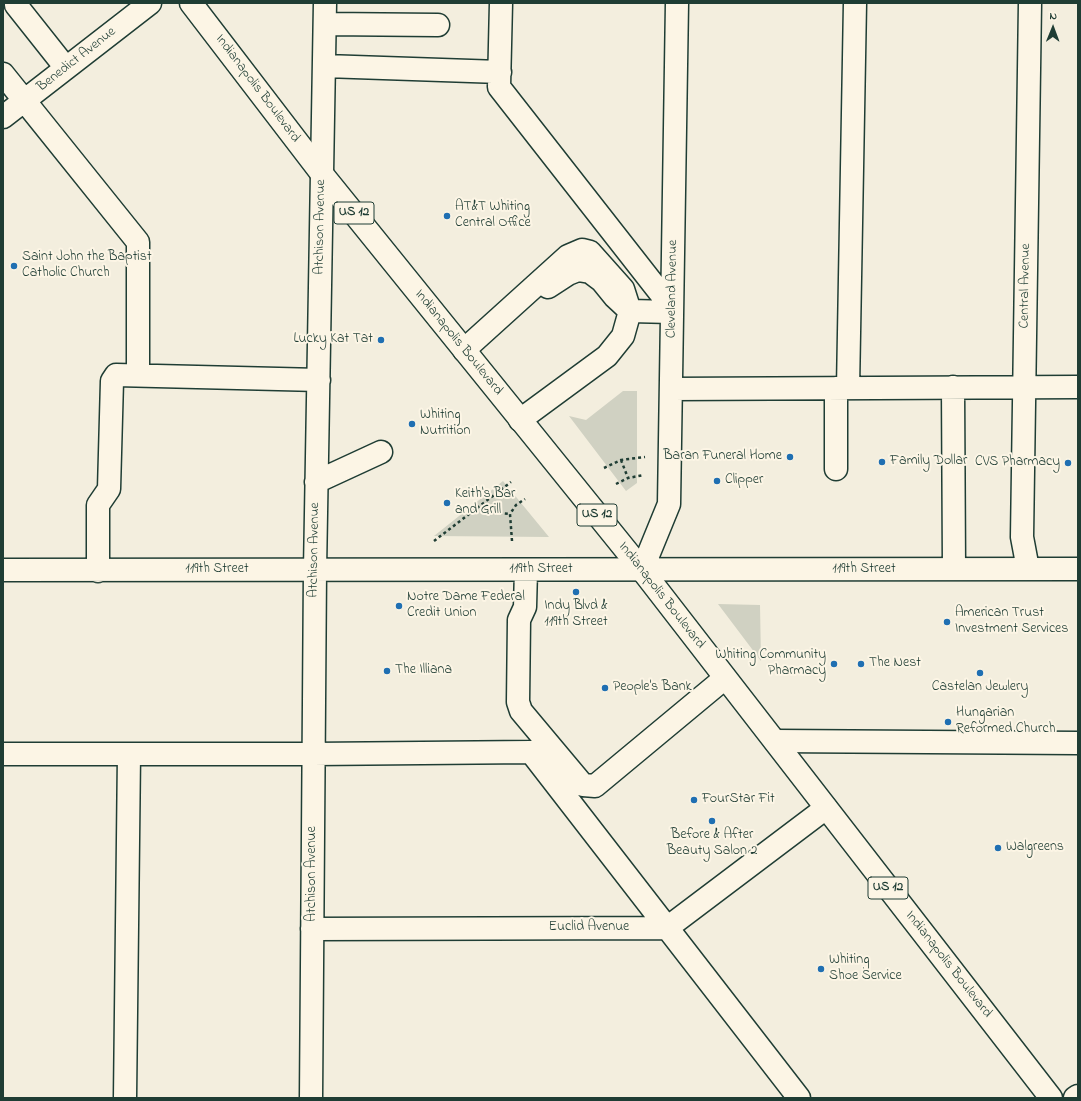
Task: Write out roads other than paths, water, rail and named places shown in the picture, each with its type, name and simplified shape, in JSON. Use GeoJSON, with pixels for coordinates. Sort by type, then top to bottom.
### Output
{"type":"FeatureCollection","features":[{"type":"Feature","properties":{"kind":"street","name":"Benedict Avenue"},"geometry":{"type":"LineString","coordinates":[[3,117],[150,3]]}},
{"type":"Feature","properties":{"kind":"street","name":"Indianapolis Boulevard"},"geometry":{"type":"LineString","coordinates":[[191,3],[322,174],[642,570],[1051,1098]]}},
{"type":"Feature","properties":{"kind":"street"},"geometry":{"type":"LineString","coordinates":[[501,3],[499,87],[672,310]]}},
{"type":"Feature","properties":{"kind":"street","name":"Cleveland Avenue"},"geometry":{"type":"LineString","coordinates":[[642,570],[670,504],[677,3]]}},
{"type":"Feature","properties":{"kind":"street"},"geometry":{"type":"LineString","coordinates":[[836,469],[842,388],[855,3]]}},
{"type":"Feature","properties":{"kind":"street","name":"Central Avenue"},"geometry":{"type":"LineString","coordinates":[[1028,569],[1022,537],[1030,3]]}},
{"type":"Feature","properties":{"kind":"street"},"geometry":{"type":"LineString","coordinates":[[16,5],[66,68]]}},
{"type":"Feature","properties":{"kind":"street"},"geometry":{"type":"LineString","coordinates":[[325,13],[438,25]]}},
{"type":"Feature","properties":{"kind":"street","name":"Atchison Avenue"},"geometry":{"type":"LineString","coordinates":[[311,1098],[316,482],[325,13]]}},
{"type":"Feature","properties":{"kind":"street"},"geometry":{"type":"LineString","coordinates":[[325,66],[500,72]]}},
{"type":"Feature","properties":{"kind":"street"},"geometry":{"type":"LineString","coordinates":[[3,74],[138,242],[138,375]]}},
{"type":"Feature","properties":{"kind":"street"},"geometry":{"type":"LineString","coordinates":[[464,350],[568,256],[582,250],[590,252],[623,290],[630,311],[623,336],[607,356],[520,420]]}},
{"type":"Feature","properties":{"kind":"street"},"geometry":{"type":"LineString","coordinates":[[630,311],[672,310]]}},
{"type":"Feature","properties":{"kind":"street"},"geometry":{"type":"LineString","coordinates":[[98,571],[98,505],[109,489],[112,381],[116,375],[318,380]]}},
{"type":"Feature","properties":{"kind":"street"},"geometry":{"type":"LineString","coordinates":[[671,389],[1078,386]]}},
{"type":"Feature","properties":{"kind":"street"},"geometry":{"type":"LineString","coordinates":[[953,387],[954,569]]}},
{"type":"Feature","properties":{"kind":"street"},"geometry":{"type":"LineString","coordinates":[[316,482],[381,452]]}},
{"type":"Feature","properties":{"kind":"street","name":"119th Street"},"geometry":{"type":"LineString","coordinates":[[3,570],[1078,569]]}},
{"type":"Feature","properties":{"kind":"street"},"geometry":{"type":"LineString","coordinates":[[526,570],[525,607],[519,620],[518,702],[521,711],[583,785],[594,786],[725,678]]}},
{"type":"Feature","properties":{"kind":"street"},"geometry":{"type":"LineString","coordinates":[[775,741],[1078,743]]}},
{"type":"Feature","properties":{"kind":"street"},"geometry":{"type":"LineString","coordinates":[[3,754],[531,752],[799,1098]]}},
{"type":"Feature","properties":{"kind":"street"},"geometry":{"type":"LineString","coordinates":[[125,1098],[129,754]]}},
{"type":"Feature","properties":{"kind":"street"},"geometry":{"type":"LineString","coordinates":[[667,928],[826,808]]}},
{"type":"Feature","properties":{"kind":"street","name":"Euclid Avenue"},"geometry":{"type":"LineString","coordinates":[[312,929],[667,928]]}},
{"type":"Feature","properties":{"kind":"place","name":"AT&T Whiting Central Office"},"geometry":{"type":"Point","coordinates":[447,216]}},
{"type":"Feature","properties":{"kind":"place","name":"Saint John the Baptist Catholic Church"},"geometry":{"type":"Point","coordinates":[14,266]}},
{"type":"Feature","properties":{"kind":"place","name":"Lucky Kat Tat"},"geometry":{"type":"Point","coordinates":[381,340]}},
{"type":"Feature","properties":{"kind":"place","name":"Whiting Nutrition"},"geometry":{"type":"Point","coordinates":[412,424]}},
{"type":"Feature","properties":{"kind":"place","name":"Baran Funeral Home"},"geometry":{"type":"Point","coordinates":[790,457]}},
{"type":"Feature","properties":{"kind":"place","name":"Family Dollar"},"geometry":{"type":"Point","coordinates":[882,462]}},
{"type":"Feature","properties":{"kind":"place","name":"CVS Pharmacy"},"geometry":{"type":"Point","coordinates":[1068,463]}},
{"type":"Feature","properties":{"kind":"place","name":"Clipper"},"geometry":{"type":"Point","coordinates":[717,481]}},
{"type":"Feature","properties":{"kind":"place","name":"Keith's Bar and Grill"},"geometry":{"type":"Point","coordinates":[447,503]}},
{"type":"Feature","properties":{"kind":"place","name":"Indy Blvd & 119th Street"},"geometry":{"type":"Point","coordinates":[576,592]}},
{"type":"Feature","properties":{"kind":"place","name":"Notre Dame Federal Credit Union"},"geometry":{"type":"Point","coordinates":[399,606]}},
{"type":"Feature","properties":{"kind":"place","name":"American Trust Investment Services"},"geometry":{"type":"Point","coordinates":[947,622]}},
{"type":"Feature","properties":{"kind":"place","name":"Whiting Community Pharmacy"},"geometry":{"type":"Point","coordinates":[834,664]}},
{"type":"Feature","properties":{"kind":"place","name":"The Nest"},"geometry":{"type":"Point","coordinates":[861,664]}},
{"type":"Feature","properties":{"kind":"place","name":"The Illiana"},"geometry":{"type":"Point","coordinates":[387,671]}},
{"type":"Feature","properties":{"kind":"place","name":"Castelan Jewlery"},"geometry":{"type":"Point","coordinates":[980,673]}},
{"type":"Feature","properties":{"kind":"place","name":"People's Bank"},"geometry":{"type":"Point","coordinates":[605,688]}},
{"type":"Feature","properties":{"kind":"place","name":"Hungarian Reformed Church"},"geometry":{"type":"Point","coordinates":[948,722]}},
{"type":"Feature","properties":{"kind":"place","name":"FourStar Fit"},"geometry":{"type":"Point","coordinates":[694,800]}},
{"type":"Feature","properties":{"kind":"place","name":"Before & After Beauty Salon 2"},"geometry":{"type":"Point","coordinates":[712,821]}},
{"type":"Feature","properties":{"kind":"place","name":"Walgreens"},"geometry":{"type":"Point","coordinates":[998,848]}},
{"type":"Feature","properties":{"kind":"place","name":"Whiting Shoe Service"},"geometry":{"type":"Point","coordinates":[821,969]}}]}
